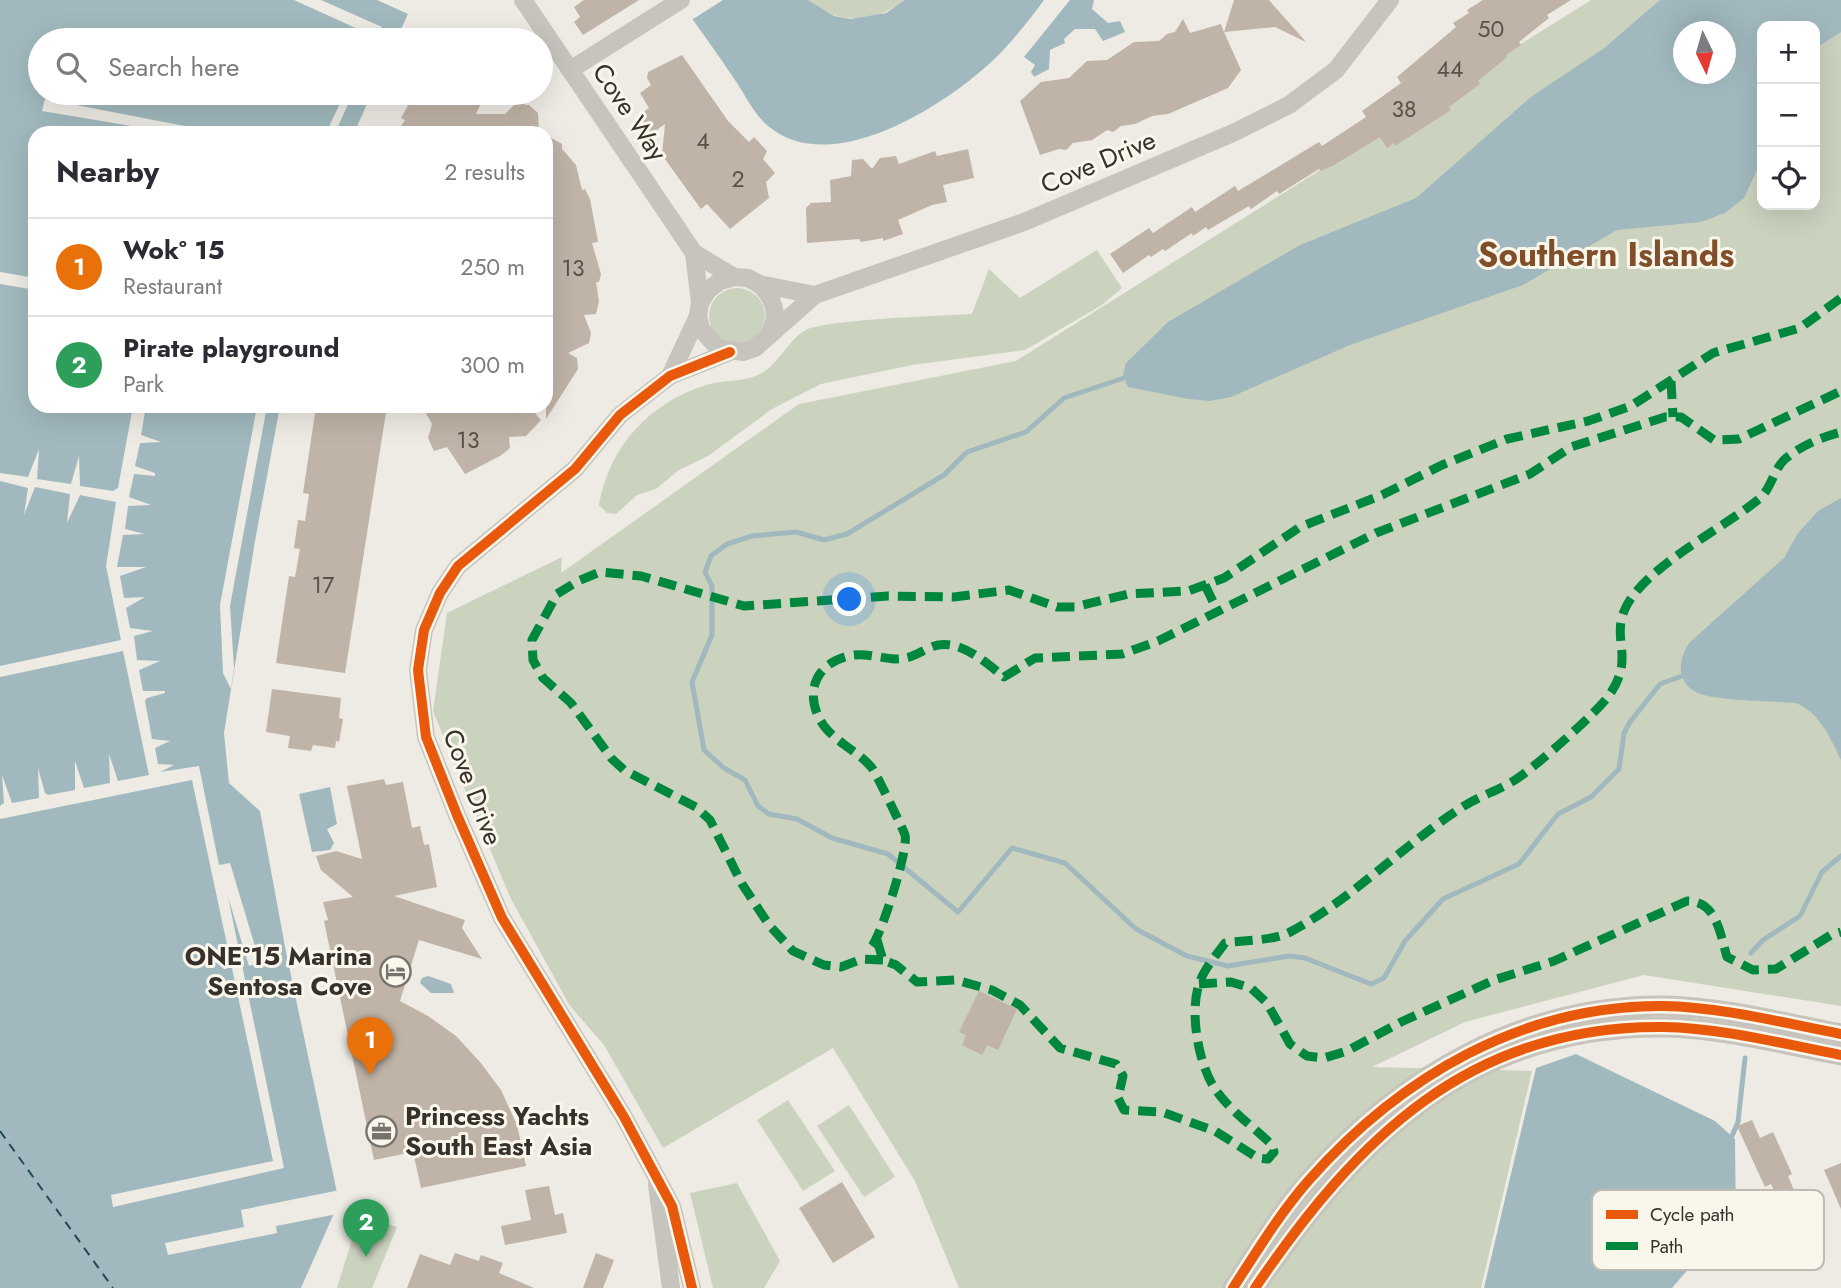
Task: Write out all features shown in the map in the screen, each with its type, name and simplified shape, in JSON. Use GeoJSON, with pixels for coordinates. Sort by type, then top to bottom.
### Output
{"type":"FeatureCollection","features":[{"type":"Feature","properties":{"kind":"street","name":"Cove Way"},"geometry":{"type":"LineString","coordinates":[[523,0],[542,28]]}},
{"type":"Feature","properties":{"kind":"street"},"geometry":{"type":"LineString","coordinates":[[570,70],[681,0]]}},
{"type":"Feature","properties":{"kind":"street","name":"Cove Drive"},"geometry":{"type":"LineString","coordinates":[[1370,25],[1374,0]]}},
{"type":"Feature","properties":{"kind":"street","name":"Cove Drive"},"geometry":{"type":"LineString","coordinates":[[692,1288],[672,1206],[624,1117],[502,918],[426,737],[418,670],[424,630],[440,593],[458,566],[575,469],[620,415],[670,376],[730,352],[755,348],[815,295],[1024,222],[1233,133],[1289,105],[1336,70],[1390,0]]}},
{"type":"Feature","properties":{"kind":"street","name":"Cove Way"},"geometry":{"type":"LineString","coordinates":[[553,45],[694,253],[734,277]]}},
{"type":"Feature","properties":{"kind":"street","name":"Cove Way"},"geometry":{"type":"LineString","coordinates":[[694,253],[699,310]]}},
{"type":"Feature","properties":{"kind":"street"},"geometry":{"type":"LineString","coordinates":[[734,277],[815,295]]}},
{"type":"Feature","properties":{"kind":"street","name":"Cove Drive"},"geometry":{"type":"LineString","coordinates":[[670,376],[708,290],[720,281],[734,277]]}},
{"type":"Feature","properties":{"kind":"street"},"geometry":{"type":"LineString","coordinates":[[759,284],[768,293],[775,317],[766,339]]}},
{"type":"Feature","properties":{"kind":"street"},"geometry":{"type":"LineString","coordinates":[[699,310],[708,339],[730,352]]}},
{"type":"Feature","properties":{"kind":"street"},"geometry":{"type":"LineString","coordinates":[[1233,1288],[1267,1235],[1310,1180],[1364,1127],[1422,1080],[1487,1042],[1542,1022],[1576,1015],[1664,1006],[1732,1013],[1841,1034]]}},
{"type":"Feature","properties":{"kind":"street"},"geometry":{"type":"LineString","coordinates":[[1255,1288],[1327,1191],[1374,1139],[1428,1096],[1488,1063],[1543,1042],[1602,1029],[1665,1027],[1721,1032],[1841,1055]]}},
{"type":"Feature","properties":{"kind":"street","name":"Cove Drive"},"geometry":{"type":"LineString","coordinates":[[657,1182],[671,1288]]}},
{"type":"Feature","properties":{"kind":"green space"},"geometry":{"type":"Polygon","coordinates":[[[808,0],[905,0],[881,13],[856,18],[832,14],[808,0]]]}},
{"type":"Feature","properties":{"kind":"green space"},"geometry":{"type":"Polygon","coordinates":[[[1591,0],[1841,0],[1841,1006],[1644,975],[1465,1022],[1372,1067],[1532,1071],[1481,1288],[959,1288],[915,1181],[833,1048],[663,1148],[604,1045],[570,1006],[511,899],[433,711],[447,613],[562,557],[561,573],[799,404],[1016,361],[1591,0]]]}},
{"type":"Feature","properties":{"kind":"green space"},"geometry":{"type":"Polygon","coordinates":[[[1097,250],[1122,288],[1102,305],[1025,350],[912,365],[821,384],[772,409],[708,456],[679,470],[656,489],[637,495],[616,514],[607,513],[599,505],[604,484],[622,446],[650,416],[685,393],[706,385],[758,375],[771,366],[804,331],[857,321],[972,314],[989,269],[1020,298],[1097,250]]]}},
{"type":"Feature","properties":{"kind":"green space"},"geometry":{"type":"Polygon","coordinates":[[[731,288],[743,288],[753,292],[761,300],[765,316],[761,332],[753,340],[743,344],[731,344],[721,340],[713,332],[709,322],[709,310],[713,300],[721,292],[731,288]]]}},
{"type":"Feature","properties":{"kind":"green space"},"geometry":{"type":"Polygon","coordinates":[[[788,1100],[835,1171],[803,1191],[757,1120],[788,1100]]]}},
{"type":"Feature","properties":{"kind":"green space"},"geometry":{"type":"Polygon","coordinates":[[[849,1105],[895,1177],[864,1197],[817,1126],[849,1105]]]}},
{"type":"Feature","properties":{"kind":"green space"},"geometry":{"type":"Polygon","coordinates":[[[737,1183],[780,1261],[764,1288],[713,1288],[690,1193],[737,1183]]]}},
{"type":"Feature","properties":{"kind":"green space"},"geometry":{"type":"Polygon","coordinates":[[[360,1214],[397,1227],[372,1288],[337,1288],[360,1214]]]}},
{"type":"Feature","properties":{"kind":"water"},"geometry":{"type":"Polygon","coordinates":[[[0,0],[377,0],[408,14],[402,28],[28,28],[28,105],[367,105],[357,126],[28,126],[28,413],[279,413],[224,733],[229,783],[260,811],[286,952],[339,1202],[301,1288],[0,1288],[0,0]]]}},
{"type":"Feature","properties":{"kind":"water"},"geometry":{"type":"Polygon","coordinates":[[[678,0],[808,0],[834,16],[851,19],[886,13],[905,0],[1044,0],[996,57],[942,100],[883,132],[852,141],[822,145],[793,140],[763,122],[678,0]]]}},
{"type":"Feature","properties":{"kind":"water"},"geometry":{"type":"Polygon","coordinates":[[[1070,0],[1094,0],[1092,9],[1108,23],[1120,21],[1125,32],[1103,41],[1095,29],[1075,29],[1064,39],[1065,43],[1050,50],[1049,69],[1034,77],[1031,72],[1035,65],[1024,57],[1070,0]]]}},
{"type":"Feature","properties":{"kind":"water"},"geometry":{"type":"Polygon","coordinates":[[[1660,0],[1841,0],[1841,32],[1820,46],[1820,21],[1757,21],[1757,170],[1744,198],[1725,213],[1701,222],[1617,230],[1523,285],[1350,345],[1231,397],[1210,401],[1188,399],[1128,387],[1123,375],[1126,363],[1168,322],[1300,245],[1416,198],[1532,96],[1603,49],[1660,0]]]}},
{"type":"Feature","properties":{"kind":"water"},"geometry":{"type":"Polygon","coordinates":[[[1841,498],[1841,760],[1818,719],[1804,707],[1796,703],[1706,696],[1686,684],[1682,677],[1681,663],[1690,642],[1784,558],[1798,533],[1818,511],[1841,498]]]}},
{"type":"Feature","properties":{"kind":"water"},"geometry":{"type":"Polygon","coordinates":[[[330,787],[337,824],[327,829],[334,843],[330,850],[312,852],[299,794],[330,787]]]}},
{"type":"Feature","properties":{"kind":"water"},"geometry":{"type":"Polygon","coordinates":[[[428,976],[451,984],[454,993],[431,993],[420,983],[422,978],[428,976]]]}},
{"type":"Feature","properties":{"kind":"water"},"geometry":{"type":"Polygon","coordinates":[[[1576,1054],[1715,1121],[1735,1139],[1736,1190],[1592,1190],[1592,1270],[1688,1270],[1672,1288],[1484,1288],[1536,1068],[1576,1054]]]}},
{"type":"Feature","properties":{"kind":"pier"},"geometry":{"type":"Polygon","coordinates":[[[294,0],[321,0],[382,27],[356,28],[294,0]]]}},
{"type":"Feature","properties":{"kind":"pier"},"geometry":{"type":"Polygon","coordinates":[[[675,0],[723,0],[690,21],[675,0]]]}},
{"type":"Feature","properties":{"kind":"pier"},"geometry":{"type":"Polygon","coordinates":[[[44,105],[76,105],[185,126],[131,126],[42,111],[44,105]]]}},
{"type":"Feature","properties":{"kind":"pier"},"geometry":{"type":"Polygon","coordinates":[[[339,105],[348,105],[338,126],[329,126],[339,105]]]}},
{"type":"Feature","properties":{"kind":"pier"},"geometry":{"type":"Polygon","coordinates":[[[0,272],[28,277],[28,289],[0,284],[0,272]]]}},
{"type":"Feature","properties":{"kind":"pier"},"geometry":{"type":"Polygon","coordinates":[[[132,413],[145,413],[141,435],[161,442],[140,443],[135,466],[155,473],[155,476],[134,474],[129,497],[151,505],[128,506],[125,529],[145,534],[123,535],[117,567],[146,567],[120,576],[124,598],[145,597],[126,608],[130,628],[153,631],[134,636],[137,660],[160,661],[139,670],[143,691],[165,691],[145,701],[152,739],[170,741],[155,748],[158,764],[174,765],[160,772],[199,766],[219,865],[230,863],[257,953],[263,952],[267,961],[249,966],[228,897],[284,1168],[113,1207],[111,1195],[273,1161],[192,780],[0,819],[0,806],[4,803],[2,775],[12,803],[39,798],[38,768],[45,793],[48,795],[75,790],[75,761],[84,788],[110,783],[109,754],[118,781],[149,775],[123,651],[0,677],[0,666],[121,640],[106,566],[116,502],[80,495],[67,523],[70,494],[35,487],[24,515],[28,488],[0,481],[0,473],[28,477],[39,449],[37,479],[71,484],[79,456],[80,486],[113,491],[118,488],[132,413]]]}},
{"type":"Feature","properties":{"kind":"pier"},"geometry":{"type":"Polygon","coordinates":[[[256,413],[266,413],[230,606],[234,668],[231,689],[223,673],[220,605],[256,413]]]}},
{"type":"Feature","properties":{"kind":"pier"},"geometry":{"type":"Polygon","coordinates":[[[340,1190],[342,1202],[337,1214],[276,1226],[277,1233],[168,1255],[165,1243],[244,1227],[241,1210],[340,1190]]]}},
{"type":"Feature","properties":{"kind":"building"},"geometry":{"type":"Polygon","coordinates":[[[584,0],[639,0],[583,35],[574,22],[580,17],[574,7],[584,0]]]}},
{"type":"Feature","properties":{"kind":"building"},"geometry":{"type":"Polygon","coordinates":[[[1234,0],[1269,0],[1306,42],[1275,27],[1224,32],[1234,0]]]}},
{"type":"Feature","properties":{"kind":"building"},"geometry":{"type":"Polygon","coordinates":[[[1483,0],[1571,0],[1547,15],[1549,18],[1519,42],[1521,45],[1478,81],[1480,84],[1449,107],[1451,110],[1395,146],[1394,143],[1387,148],[1380,137],[1334,165],[1321,171],[1319,169],[1279,194],[1277,191],[1251,209],[1249,206],[1208,230],[1206,227],[1165,251],[1163,249],[1151,257],[1149,255],[1123,273],[1110,254],[1149,228],[1153,233],[1192,207],[1195,212],[1235,186],[1238,191],[1319,142],[1322,146],[1366,117],[1362,111],[1401,83],[1397,77],[1456,27],[1453,23],[1469,13],[1467,10],[1483,0]]]}},
{"type":"Feature","properties":{"kind":"building"},"geometry":{"type":"Polygon","coordinates":[[[1183,19],[1190,33],[1221,24],[1241,70],[1228,88],[1168,114],[1121,126],[1113,132],[1107,130],[1092,140],[1073,143],[1066,150],[1059,149],[1040,155],[1020,101],[1041,82],[1069,78],[1087,61],[1107,60],[1134,42],[1159,41],[1167,34],[1175,32],[1183,19]]]}},
{"type":"Feature","properties":{"kind":"building"},"geometry":{"type":"Polygon","coordinates":[[[682,55],[728,121],[749,142],[754,137],[767,151],[763,159],[775,173],[766,182],[769,198],[730,229],[707,204],[701,209],[662,155],[665,124],[650,135],[638,116],[649,108],[640,93],[651,85],[647,78],[648,72],[682,55]]]}},
{"type":"Feature","properties":{"kind":"building"},"geometry":{"type":"Polygon","coordinates":[[[408,105],[480,105],[476,114],[505,114],[514,105],[529,105],[538,113],[539,126],[401,126],[405,120],[401,118],[408,105]]]}},
{"type":"Feature","properties":{"kind":"building"},"geometry":{"type":"Polygon","coordinates":[[[553,139],[562,144],[562,149],[576,165],[582,190],[585,189],[590,199],[598,242],[592,243],[601,274],[599,282],[596,282],[599,301],[596,314],[584,315],[591,333],[589,343],[568,353],[577,358],[578,369],[553,408],[553,139]]]}},
{"type":"Feature","properties":{"kind":"building"},"geometry":{"type":"Polygon","coordinates":[[[968,149],[974,178],[943,185],[947,202],[932,205],[898,220],[903,234],[883,241],[883,238],[861,242],[859,239],[807,243],[806,208],[811,203],[831,202],[830,180],[851,176],[852,160],[863,159],[872,169],[880,158],[896,156],[899,164],[935,151],[937,156],[968,149]]]}},
{"type":"Feature","properties":{"kind":"building"},"geometry":{"type":"Polygon","coordinates":[[[315,413],[386,413],[345,673],[276,663],[289,576],[295,577],[300,549],[294,548],[298,520],[305,521],[309,494],[303,493],[315,413]]]}},
{"type":"Feature","properties":{"kind":"building"},"geometry":{"type":"Polygon","coordinates":[[[426,413],[535,413],[541,420],[526,436],[509,437],[510,448],[500,456],[465,474],[447,447],[434,451],[428,438],[432,424],[426,413]]]}},
{"type":"Feature","properties":{"kind":"building"},"geometry":{"type":"Polygon","coordinates":[[[272,689],[341,698],[339,718],[343,719],[339,742],[336,741],[335,748],[313,745],[311,751],[288,748],[290,736],[266,732],[272,689]]]}},
{"type":"Feature","properties":{"kind":"building"},"geometry":{"type":"Polygon","coordinates":[[[384,779],[386,785],[403,782],[412,828],[420,826],[424,845],[429,844],[437,887],[394,896],[465,920],[462,928],[482,959],[419,940],[400,1001],[428,1016],[456,1036],[480,1062],[501,1090],[517,1125],[526,1166],[421,1188],[413,1152],[374,1160],[324,921],[328,920],[323,902],[353,897],[321,870],[316,856],[336,851],[362,859],[347,786],[384,779]]]}},
{"type":"Feature","properties":{"kind":"building"},"geometry":{"type":"Polygon","coordinates":[[[979,991],[1017,1009],[998,1050],[987,1045],[982,1055],[962,1045],[966,1035],[959,1032],[979,991]]]}},
{"type":"Feature","properties":{"kind":"building"},"geometry":{"type":"Polygon","coordinates":[[[1752,1120],[1760,1138],[1773,1132],[1792,1174],[1788,1176],[1794,1190],[1774,1190],[1771,1184],[1765,1187],[1737,1126],[1752,1120]]]}},
{"type":"Feature","properties":{"kind":"building"},"geometry":{"type":"Polygon","coordinates":[[[1841,1163],[1841,1209],[1824,1170],[1841,1163]]]}},
{"type":"Feature","properties":{"kind":"building"},"geometry":{"type":"Polygon","coordinates":[[[842,1182],[875,1237],[833,1263],[799,1208],[842,1182]]]}},
{"type":"Feature","properties":{"kind":"building"},"geometry":{"type":"Polygon","coordinates":[[[549,1186],[555,1215],[563,1213],[567,1233],[505,1245],[501,1226],[531,1220],[525,1190],[549,1186]]]}},
{"type":"Feature","properties":{"kind":"building"},"geometry":{"type":"Polygon","coordinates":[[[455,1253],[479,1261],[481,1255],[503,1263],[499,1273],[534,1288],[407,1288],[420,1254],[450,1265],[455,1253]]]}},
{"type":"Feature","properties":{"kind":"building"},"geometry":{"type":"Polygon","coordinates":[[[596,1253],[614,1260],[603,1288],[583,1288],[596,1253]]]}},
{"type":"Feature","properties":{"kind":"waterway"},"geometry":{"type":"LineString","coordinates":[[1124,378],[1064,398],[1026,432],[967,452],[944,475],[847,534],[824,540],[796,532],[752,536],[727,544],[711,556],[705,572],[712,586],[712,635],[692,682],[704,750],[724,768],[745,780],[758,806],[769,814],[797,819],[832,838],[888,854],[958,912],[1012,848],[1065,863],[1136,929],[1187,956],[1228,966],[1289,956],[1305,958],[1371,984],[1384,978],[1405,941],[1443,899],[1519,864],[1558,814],[1591,797],[1619,769],[1624,733],[1630,722],[1660,684],[1682,676]]}},
{"type":"Feature","properties":{"kind":"waterway"},"geometry":{"type":"LineString","coordinates":[[1751,953],[1763,940],[1800,916],[1822,872],[1841,856]]}},
{"type":"Feature","properties":{"kind":"waterway"},"geometry":{"type":"LineString","coordinates":[[1732,1136],[1738,1122],[1745,1058]]}},
{"type":"Feature","properties":{"kind":"ferry route"},"geometry":{"type":"LineString","coordinates":[[0,1131],[113,1288]]}},
{"type":"Feature","properties":{"kind":"marked path"},"geometry":{"type":"LineString","coordinates":[[883,960],[862,959],[841,967],[824,965],[793,951],[769,925],[742,884],[710,820],[696,807],[624,770],[612,759],[571,703],[543,678],[533,660],[532,640],[557,594],[600,572],[641,576],[744,606],[888,596],[954,597],[1009,590],[1057,607],[1075,607],[1128,594],[1188,591],[1224,578],[1300,527],[1382,495],[1442,465],[1507,439],[1588,421],[1631,406],[1713,353],[1800,328],[1841,298]]}},
{"type":"Feature","properties":{"kind":"marked path"},"geometry":{"type":"LineString","coordinates":[[1671,381],[1673,417]]}},
{"type":"Feature","properties":{"kind":"marked path"},"geometry":{"type":"LineString","coordinates":[[872,946],[894,890],[903,856],[905,835],[872,768],[829,732],[814,705],[813,694],[819,675],[836,660],[860,655],[900,659],[939,645],[949,645],[969,652],[1004,677],[1035,658],[1122,654],[1158,641],[1376,533],[1530,474],[1571,447],[1665,417],[1681,417],[1714,440],[1739,439],[1841,391]]}},
{"type":"Feature","properties":{"kind":"marked path"},"geometry":{"type":"LineString","coordinates":[[877,940],[883,960],[896,965],[917,982],[956,980],[992,990],[1020,1005],[1060,1048],[1116,1064],[1123,1076],[1118,1098],[1124,1110],[1162,1112],[1215,1131],[1258,1158],[1268,1159],[1274,1152],[1272,1145],[1218,1093],[1211,1083],[1198,1041],[1195,1010],[1199,984],[1225,943],[1269,938],[1292,931],[1337,902],[1442,821],[1470,802],[1515,780],[1536,764],[1580,726],[1610,694],[1621,669],[1621,620],[1634,594],[1666,564],[1759,499],[1785,459],[1812,442],[1841,432]]}},
{"type":"Feature","properties":{"kind":"marked path"},"geometry":{"type":"LineString","coordinates":[[1205,585],[1218,612]]}},
{"type":"Feature","properties":{"kind":"marked path"},"geometry":{"type":"LineString","coordinates":[[1199,984],[1231,982],[1251,988],[1267,1003],[1290,1044],[1307,1056],[1324,1058],[1347,1051],[1401,1022],[1494,980],[1554,961],[1687,901],[1697,902],[1711,913],[1716,920],[1727,957],[1753,970],[1776,969],[1831,935],[1841,932]]}},
{"type":"Feature","properties":{"kind":"cycle path"},"geometry":{"type":"LineString","coordinates":[[692,1288],[672,1206],[624,1117],[502,918],[426,737],[418,670],[424,630],[440,593],[458,566],[575,469],[620,415],[670,376],[730,352]]}},
{"type":"Feature","properties":{"kind":"cycle path"},"geometry":{"type":"LineString","coordinates":[[1233,1288],[1288,1206],[1345,1143],[1383,1109],[1425,1079],[1468,1054],[1514,1033],[1562,1018],[1611,1009],[1663,1006],[1730,1012],[1841,1034]]}},
{"type":"Feature","properties":{"kind":"cycle path"},"geometry":{"type":"LineString","coordinates":[[1255,1288],[1335,1184],[1378,1139],[1425,1100],[1476,1069],[1532,1046],[1594,1031],[1663,1027],[1730,1033],[1841,1055]]}},
{"type":"Feature","properties":{"kind":"place","name":"ONE°15 Marina Sentosa Cove"},"geometry":{"type":"Point","coordinates":[395,971]}},
{"type":"Feature","properties":{"kind":"place","name":"Wok° 15"},"geometry":{"type":"Point","coordinates":[370,1075]}},
{"type":"Feature","properties":{"kind":"place","name":"Princess Yachts South East Asia"},"geometry":{"type":"Point","coordinates":[382,1131]}},
{"type":"Feature","properties":{"kind":"place","name":"Pirate playground"},"geometry":{"type":"Point","coordinates":[366,1257]}},
{"type":"Feature","properties":{"kind":"district","name":"Southern Islands"},"geometry":{"type":"Point","coordinates":[1606,254]}}]}
